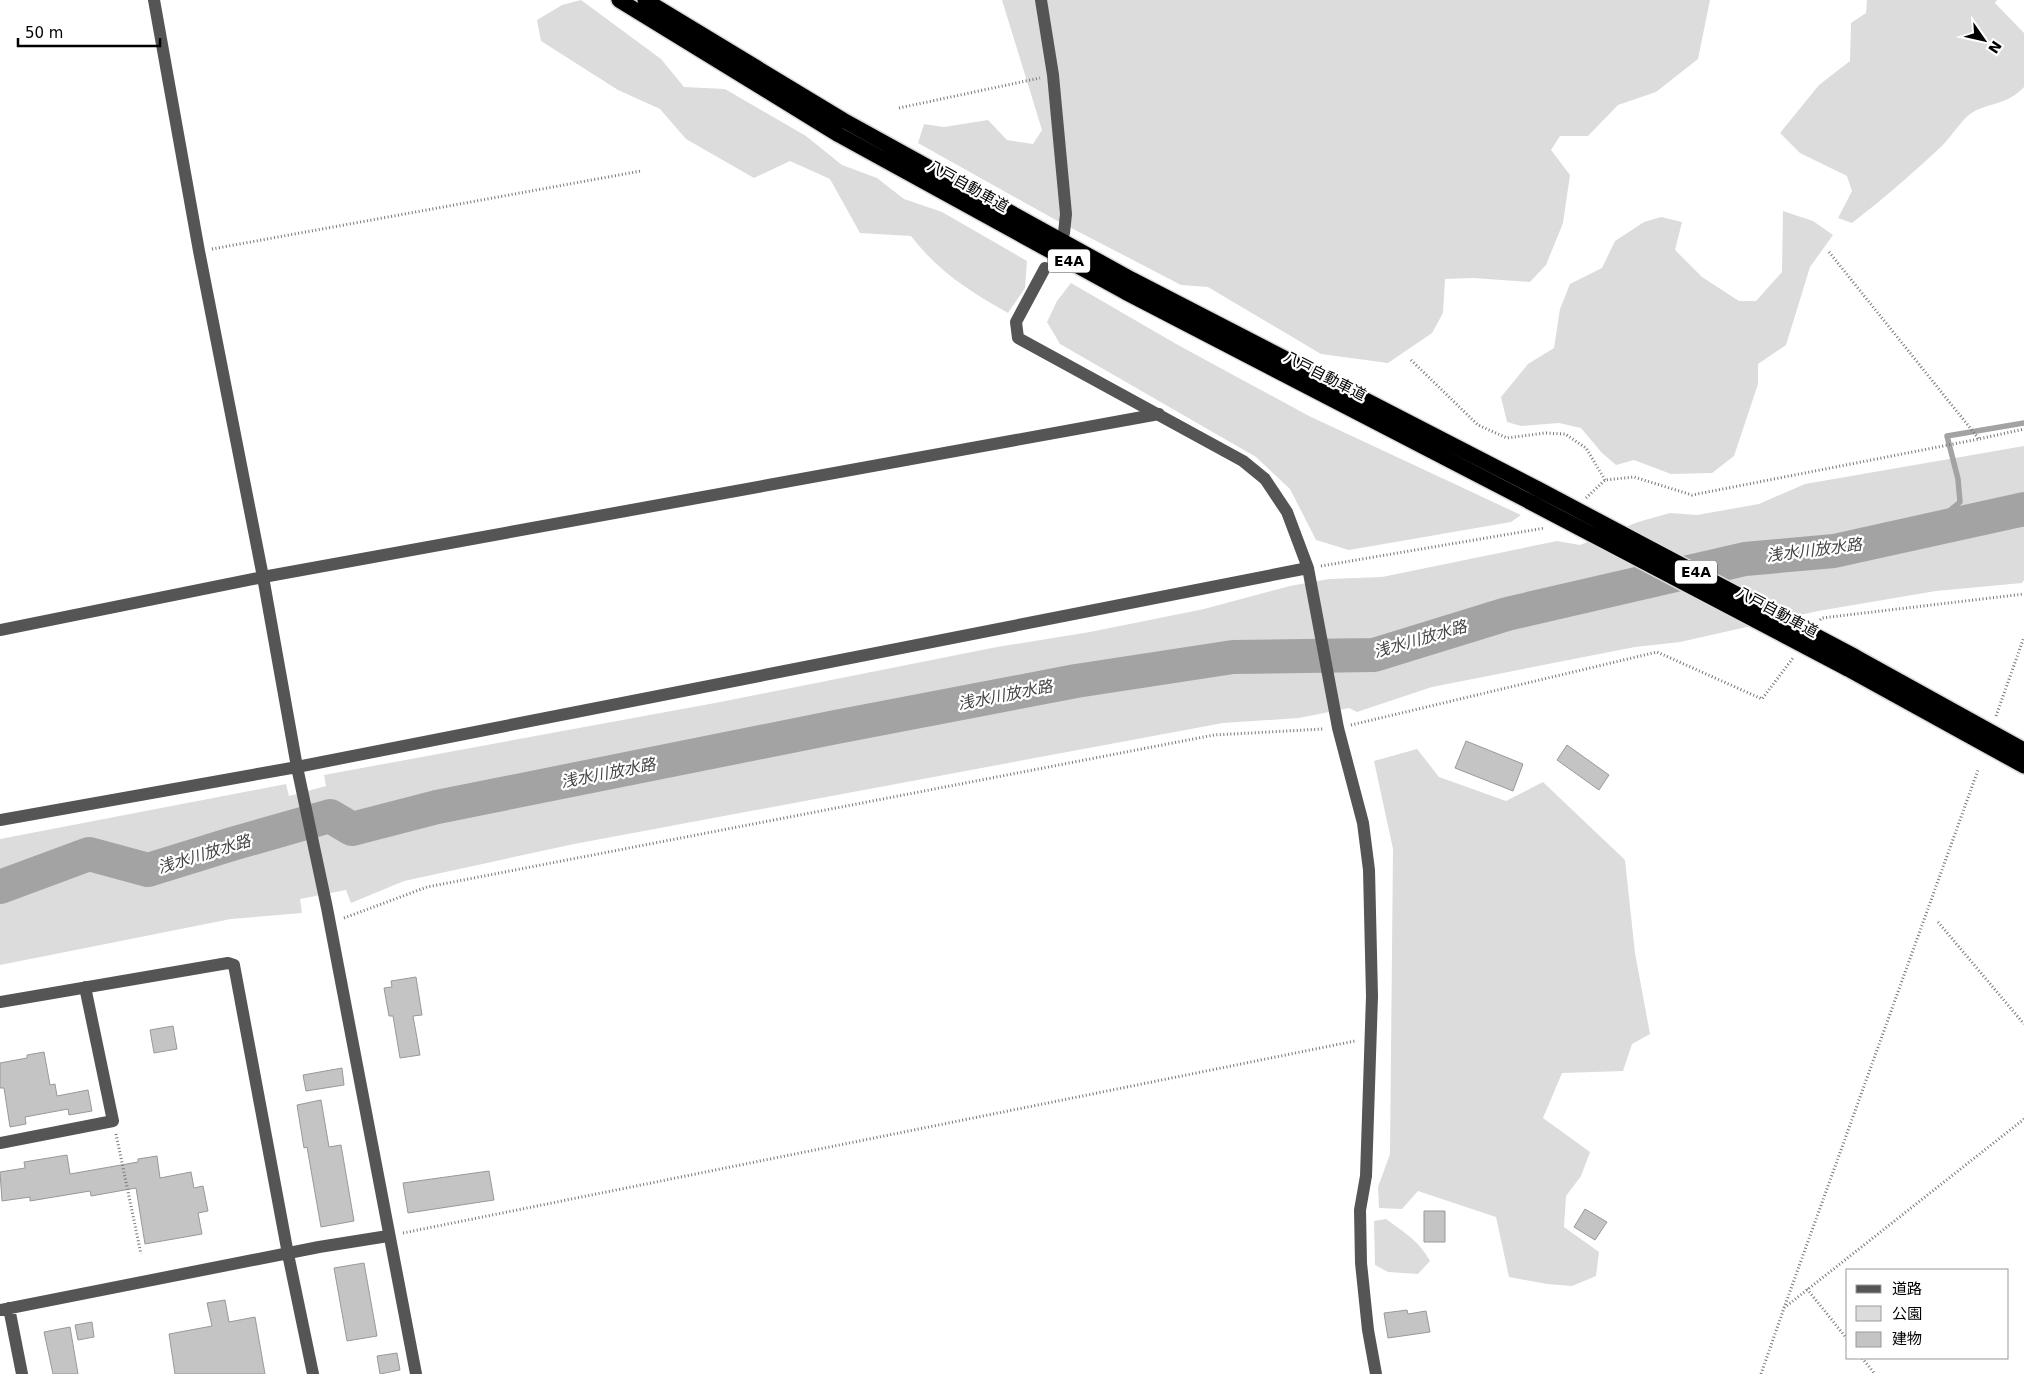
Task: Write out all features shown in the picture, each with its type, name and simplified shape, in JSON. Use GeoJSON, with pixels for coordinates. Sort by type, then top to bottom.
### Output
{"type":"FeatureCollection","features":[{"type":"Feature","properties":{"kind":"highway","name":"八戸自動車道"},"geometry":{"type":"LineString","coordinates":[[619,0],[839,135],[1125,292],[1534,496]]}},
{"type":"Feature","properties":{"kind":"highway","name":"八戸自動車道"},"geometry":{"type":"LineString","coordinates":[[645,0],[843,120],[1131,280],[1534,496],[1850,662],[2024,750]]}},
{"type":"Feature","properties":{"kind":"highway","name":"八戸自動車道"},"geometry":{"type":"LineString","coordinates":[[1850,662],[2024,766]]}},
{"type":"Feature","properties":{"kind":"street"},"geometry":{"type":"LineString","coordinates":[[154,0],[199,251],[263,577],[297,766],[330,923],[388,1236],[416,1374]]}},
{"type":"Feature","properties":{"kind":"street"},"geometry":{"type":"LineString","coordinates":[[1041,0],[1053,76],[1066,214],[1064,233]]}},
{"type":"Feature","properties":{"kind":"street"},"geometry":{"type":"LineString","coordinates":[[1045,268],[1016,322],[1018,338],[1243,460],[1265,478],[1287,512],[1308,568],[1338,728],[1362,823],[1369,870],[1372,996],[1366,1176],[1360,1210],[1362,1272],[1368,1330],[1376,1374]]}},
{"type":"Feature","properties":{"kind":"street"},"geometry":{"type":"LineString","coordinates":[[0,630],[263,577],[1159,414]]}},
{"type":"Feature","properties":{"kind":"street"},"geometry":{"type":"LineString","coordinates":[[0,820],[297,766],[1308,568]]}},
{"type":"Feature","properties":{"kind":"street"},"geometry":{"type":"LineString","coordinates":[[0,1002],[228,963],[234,965],[288,1254],[313,1374]]}},
{"type":"Feature","properties":{"kind":"street"},"geometry":{"type":"LineString","coordinates":[[0,1143],[113,1121],[84,987]]}},
{"type":"Feature","properties":{"kind":"street"},"geometry":{"type":"LineString","coordinates":[[22,1374],[5,1309],[388,1236]]}},
{"type":"Feature","properties":{"kind":"path"},"geometry":{"type":"LineString","coordinates":[[899,108],[1053,76]]}},
{"type":"Feature","properties":{"kind":"path"},"geometry":{"type":"LineString","coordinates":[[199,251],[641,170]]}},
{"type":"Feature","properties":{"kind":"path"},"geometry":{"type":"LineString","coordinates":[[1829,252],[1979,439]]}},
{"type":"Feature","properties":{"kind":"path"},"geometry":{"type":"LineString","coordinates":[[1411,360],[1478,425],[1507,438],[1544,432],[1565,434],[1586,448],[1605,480]]}},
{"type":"Feature","properties":{"kind":"path"},"geometry":{"type":"LineString","coordinates":[[1585,499],[1605,480],[1634,477],[1692,495],[2024,429]]}},
{"type":"Feature","properties":{"kind":"path"},"geometry":{"type":"LineString","coordinates":[[1308,568],[1549,528]]}},
{"type":"Feature","properties":{"kind":"path"},"geometry":{"type":"LineString","coordinates":[[1816,625],[1822,618],[2024,594]]}},
{"type":"Feature","properties":{"kind":"path"},"geometry":{"type":"LineString","coordinates":[[1996,716],[2024,637]]}},
{"type":"Feature","properties":{"kind":"path"},"geometry":{"type":"LineString","coordinates":[[330,923],[427,887],[1214,735],[1338,728],[1657,652],[1762,699],[1794,655]]}},
{"type":"Feature","properties":{"kind":"path"},"geometry":{"type":"LineString","coordinates":[[1761,1374],[1978,770]]}},
{"type":"Feature","properties":{"kind":"path"},"geometry":{"type":"LineString","coordinates":[[1938,922],[2024,1024]]}},
{"type":"Feature","properties":{"kind":"path"},"geometry":{"type":"LineString","coordinates":[[388,1236],[1370,1038]]}},
{"type":"Feature","properties":{"kind":"path"},"geometry":{"type":"LineString","coordinates":[[1784,1308],[2024,1119]]}},
{"type":"Feature","properties":{"kind":"path"},"geometry":{"type":"LineString","coordinates":[[113,1121],[141,1254]]}},
{"type":"Feature","properties":{"kind":"path"},"geometry":{"type":"LineString","coordinates":[[1807,1289],[1846,1338]]}},
{"type":"Feature","properties":{"kind":"path"},"geometry":{"type":"LineString","coordinates":[[1863,1359],[1875,1374]]}},
{"type":"Feature","properties":{"kind":"green space"},"geometry":{"type":"Polygon","coordinates":[[[581,0],[661,59],[684,87],[725,89],[806,136],[842,165],[877,178],[904,199],[942,212],[1027,261],[1025,288],[1008,313],[955,280],[932,260],[911,236],[860,233],[830,179],[790,161],[754,178],[686,139],[660,109],[618,90],[541,41],[537,20],[562,5],[581,0]]]}},
{"type":"Feature","properties":{"kind":"green space"},"geometry":{"type":"Polygon","coordinates":[[[1002,0],[1710,0],[1698,59],[1656,92],[1618,105],[1588,136],[1560,136],[1551,150],[1570,175],[1563,223],[1546,265],[1530,282],[1473,278],[1445,279],[1443,313],[1432,333],[1388,363],[1321,354],[1208,287],[1181,285],[1054,219],[918,143],[924,124],[944,127],[988,120],[1007,140],[1033,144],[1042,130],[1002,0]]]}},
{"type":"Feature","properties":{"kind":"green space"},"geometry":{"type":"Polygon","coordinates":[[[1867,0],[1997,0],[1995,3],[2024,33],[2024,87],[2011,98],[1983,107],[1970,114],[1942,146],[1898,186],[1852,223],[1838,218],[1852,191],[1847,176],[1800,153],[1780,133],[1819,85],[1850,61],[1851,23],[1866,13],[1867,0]]]}},
{"type":"Feature","properties":{"kind":"green space"},"geometry":{"type":"Polygon","coordinates":[[[1783,211],[1813,221],[1833,235],[1810,267],[1786,345],[1758,364],[1758,384],[1734,456],[1712,473],[1671,474],[1634,460],[1616,465],[1602,453],[1581,428],[1559,423],[1521,426],[1507,422],[1501,397],[1528,364],[1554,348],[1560,309],[1570,284],[1602,268],[1615,241],[1644,222],[1661,217],[1682,222],[1675,250],[1702,277],[1739,301],[1756,301],[1782,272],[1783,211]]]}},
{"type":"Feature","properties":{"kind":"green space"},"geometry":{"type":"Polygon","coordinates":[[[1071,283],[1178,345],[1309,416],[1521,515],[1511,522],[1349,550],[1316,540],[1290,489],[1256,457],[1060,344],[1047,322],[1057,301],[1071,283]]]}},
{"type":"Feature","properties":{"kind":"green space"},"geometry":{"type":"Polygon","coordinates":[[[2024,446],[2024,580],[2022,583],[1936,591],[1818,611],[1680,642],[1635,647],[1432,687],[1357,712],[1349,708],[1299,718],[1223,723],[574,844],[404,881],[351,903],[346,890],[300,899],[302,913],[231,919],[0,965],[0,839],[286,784],[289,796],[326,786],[324,775],[715,703],[997,647],[1090,632],[1204,609],[1290,586],[1329,579],[1382,577],[1557,541],[1580,545],[1638,522],[1670,513],[1697,515],[1759,504],[1805,484],[2024,446]]]}},
{"type":"Feature","properties":{"kind":"green space"},"geometry":{"type":"Polygon","coordinates":[[[1417,749],[1439,777],[1506,801],[1543,782],[1625,860],[1635,953],[1650,1034],[1632,1044],[1623,1071],[1562,1073],[1543,1118],[1590,1152],[1581,1176],[1566,1196],[1564,1227],[1599,1252],[1596,1276],[1572,1286],[1547,1284],[1509,1277],[1496,1217],[1418,1191],[1402,1209],[1379,1208],[1378,1187],[1390,1154],[1393,849],[1374,761],[1417,749]]]}},
{"type":"Feature","properties":{"kind":"green space"},"geometry":{"type":"Polygon","coordinates":[[[1386,1219],[1405,1233],[1426,1254],[1430,1261],[1418,1274],[1388,1272],[1375,1265],[1374,1221],[1386,1219]]]}},
{"type":"Feature","properties":{"kind":"building"},"geometry":{"type":"Polygon","coordinates":[[[1466,741],[1523,764],[1513,791],[1455,768],[1466,741]]]}},
{"type":"Feature","properties":{"kind":"building"},"geometry":{"type":"Polygon","coordinates":[[[1567,745],[1609,775],[1599,790],[1557,760],[1567,745]]]}},
{"type":"Feature","properties":{"kind":"building"},"geometry":{"type":"Polygon","coordinates":[[[416,977],[422,1015],[413,1016],[420,1055],[400,1058],[393,1016],[389,1016],[384,988],[392,987],[391,981],[416,977]]]}},
{"type":"Feature","properties":{"kind":"building"},"geometry":{"type":"Polygon","coordinates":[[[173,1026],[177,1049],[154,1053],[150,1030],[173,1026]]]}},
{"type":"Feature","properties":{"kind":"building"},"geometry":{"type":"Polygon","coordinates":[[[44,1052],[50,1085],[55,1084],[57,1096],[88,1090],[92,1111],[69,1115],[68,1109],[25,1117],[26,1124],[10,1127],[4,1088],[0,1088],[0,1063],[27,1058],[27,1055],[44,1052]]]}},
{"type":"Feature","properties":{"kind":"building"},"geometry":{"type":"Polygon","coordinates":[[[342,1068],[344,1085],[306,1091],[303,1075],[342,1068]]]}},
{"type":"Feature","properties":{"kind":"building"},"geometry":{"type":"Polygon","coordinates":[[[321,1100],[329,1147],[341,1145],[354,1221],[321,1227],[307,1147],[304,1148],[297,1105],[321,1100]]]}},
{"type":"Feature","properties":{"kind":"building"},"geometry":{"type":"Polygon","coordinates":[[[67,1155],[70,1174],[138,1162],[138,1159],[157,1156],[160,1178],[191,1172],[194,1188],[203,1186],[208,1211],[198,1213],[202,1234],[145,1244],[136,1188],[91,1196],[90,1191],[30,1201],[30,1197],[2,1201],[0,1172],[25,1168],[24,1162],[67,1155]]]}},
{"type":"Feature","properties":{"kind":"building"},"geometry":{"type":"Polygon","coordinates":[[[489,1171],[494,1200],[408,1213],[403,1183],[489,1171]]]}},
{"type":"Feature","properties":{"kind":"building"},"geometry":{"type":"Polygon","coordinates":[[[1585,1209],[1607,1222],[1595,1240],[1574,1227],[1585,1209]]]}},
{"type":"Feature","properties":{"kind":"building"},"geometry":{"type":"Polygon","coordinates":[[[1424,1211],[1445,1211],[1445,1242],[1424,1242],[1424,1211]]]}},
{"type":"Feature","properties":{"kind":"building"},"geometry":{"type":"Polygon","coordinates":[[[364,1263],[377,1336],[347,1341],[334,1268],[364,1263]]]}},
{"type":"Feature","properties":{"kind":"building"},"geometry":{"type":"Polygon","coordinates":[[[225,1300],[229,1322],[255,1317],[265,1374],[175,1374],[169,1334],[212,1326],[207,1303],[225,1300]]]}},
{"type":"Feature","properties":{"kind":"building"},"geometry":{"type":"Polygon","coordinates":[[[1407,1310],[1408,1314],[1426,1311],[1430,1332],[1388,1338],[1384,1313],[1407,1310]]]}},
{"type":"Feature","properties":{"kind":"building"},"geometry":{"type":"Polygon","coordinates":[[[92,1322],[94,1337],[78,1340],[75,1325],[92,1322]]]}},
{"type":"Feature","properties":{"kind":"building"},"geometry":{"type":"Polygon","coordinates":[[[70,1327],[78,1374],[53,1374],[44,1332],[70,1327]]]}},
{"type":"Feature","properties":{"kind":"building"},"geometry":{"type":"Polygon","coordinates":[[[397,1353],[400,1370],[380,1374],[377,1356],[397,1353]]]}},
{"type":"Feature","properties":{"kind":"waterway"},"geometry":{"type":"LineString","coordinates":[[1932,530],[1942,517],[1960,502],[1958,479],[1947,436],[2024,423]]}},
{"type":"Feature","properties":{"kind":"waterway","name":"浅水川放水路"},"geometry":{"type":"LineString","coordinates":[[0,887],[89,854],[148,870],[330,816],[352,829],[437,807],[1076,681],[1233,657],[1374,655],[1507,614],[1745,559],[1834,551],[2024,509]]}}]}
